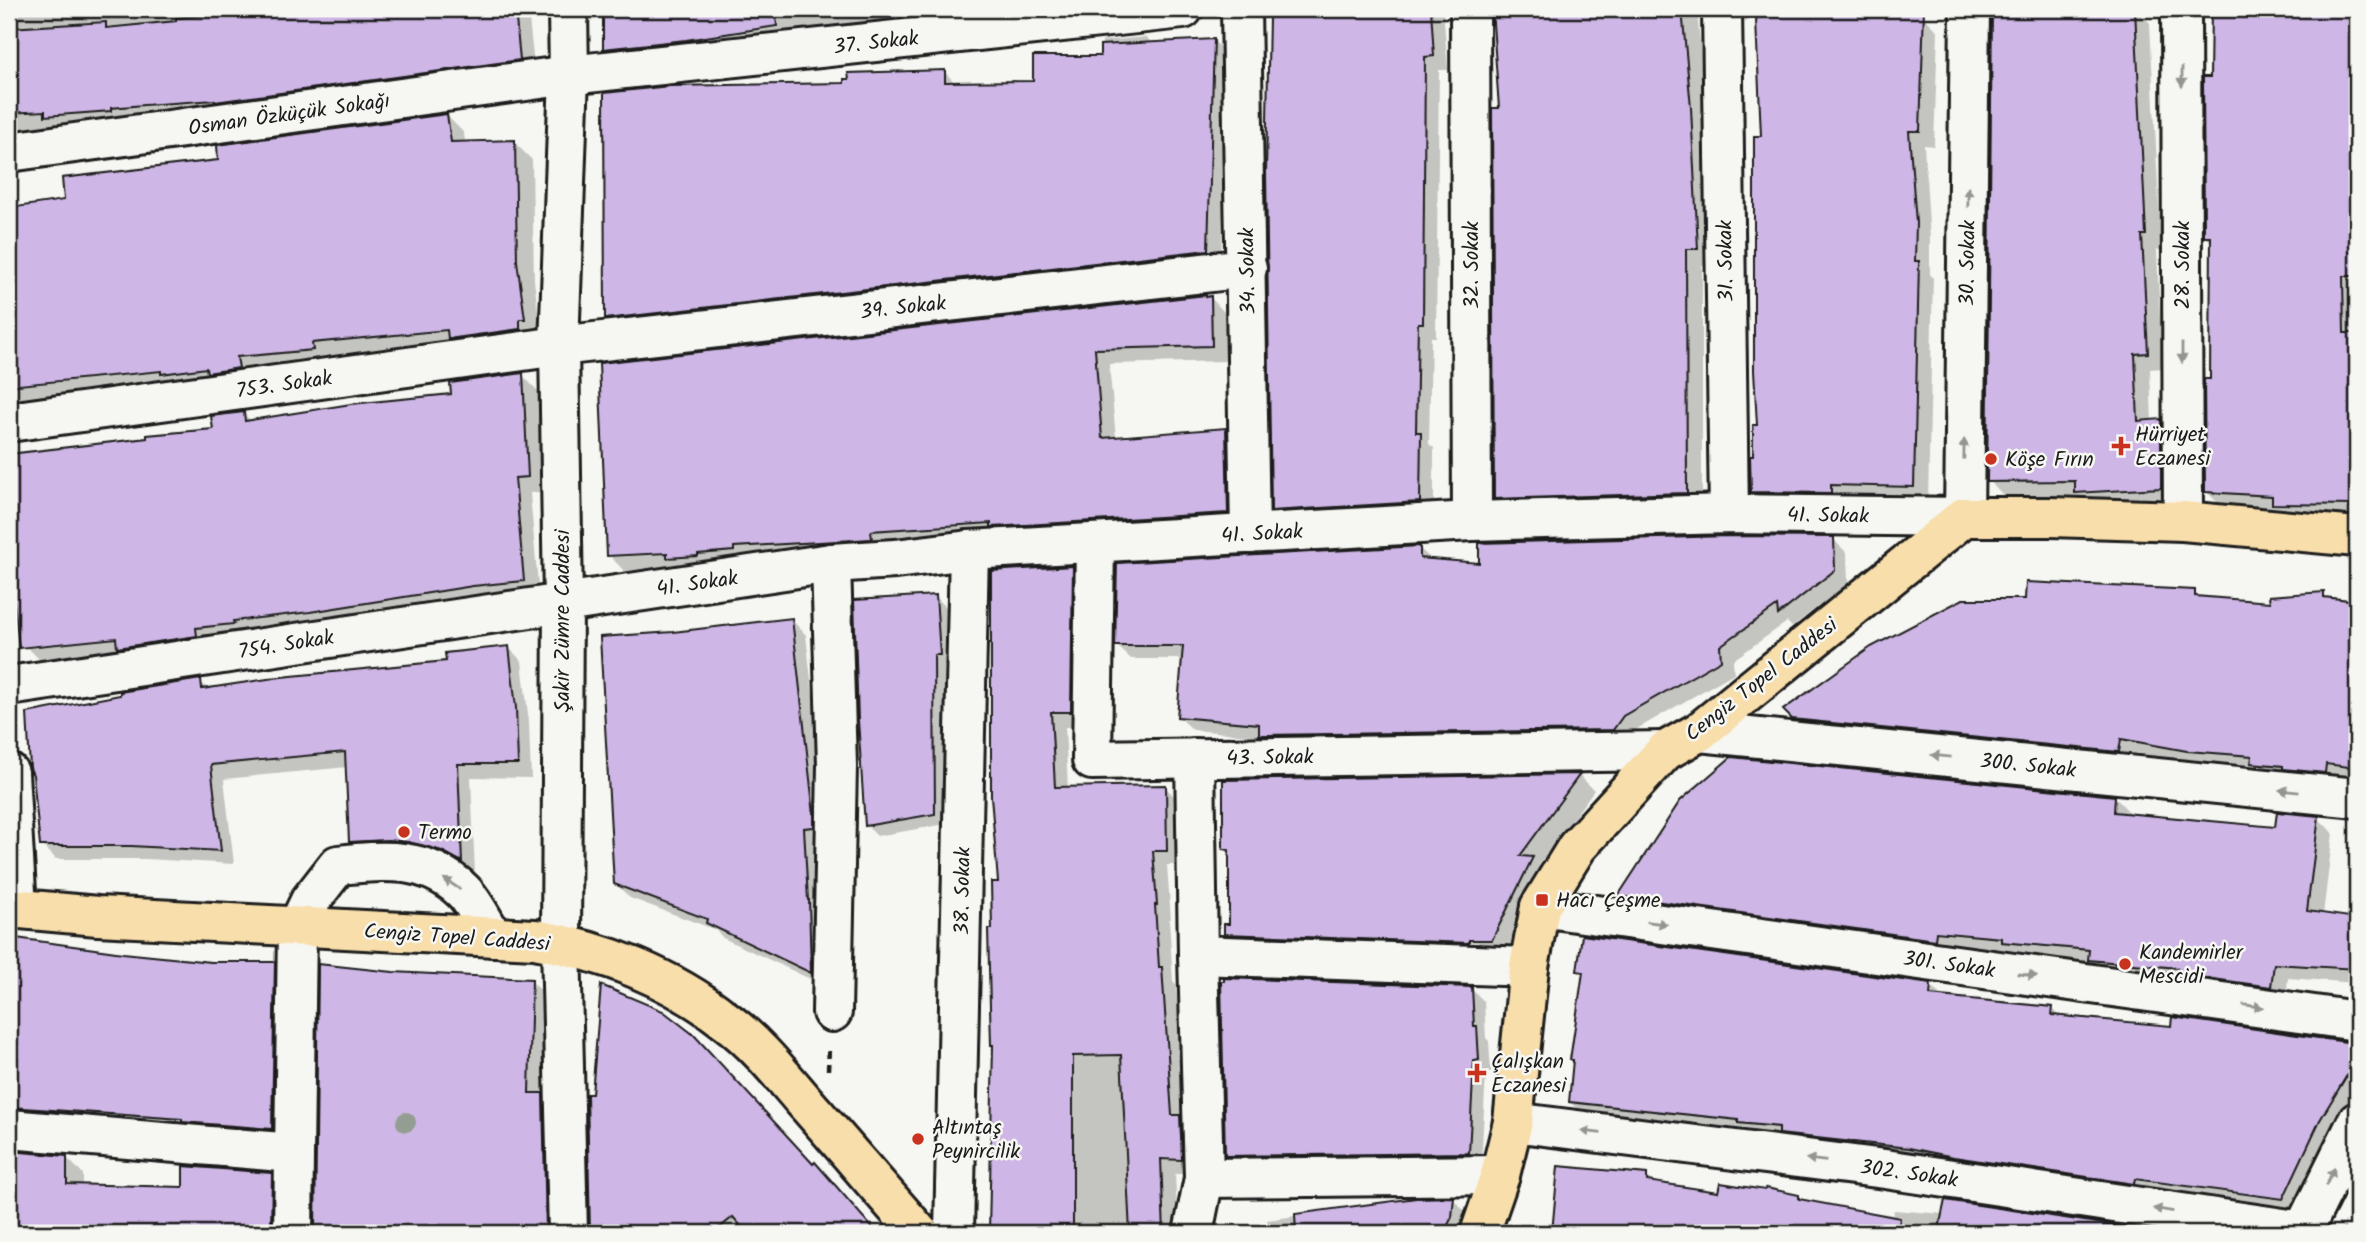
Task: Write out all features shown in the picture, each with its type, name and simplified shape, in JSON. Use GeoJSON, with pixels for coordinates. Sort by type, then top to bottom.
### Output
{"type":"FeatureCollection","features":[{"type":"Feature","properties":{"kind":"main road"},"geometry":{"type":"LineString","coordinates":[[1964,517],[2183,522],[2357,537]]}},
{"type":"Feature","properties":{"kind":"main road","name":"Cengiz Topel Caddesi"},"geometry":{"type":"LineString","coordinates":[[1480,1233],[1500,1175],[1513,1122],[1529,967],[1540,907],[1577,847],[1665,751],[1699,732],[1964,517]]}},
{"type":"Feature","properties":{"kind":"main road","name":"Cengiz Topel Caddesi"},"geometry":{"type":"LineString","coordinates":[[13,908],[297,928],[535,939],[561,943],[644,971],[676,987],[728,1021],[765,1057],[919,1233]]}},
{"type":"Feature","properties":{"kind":"street","name":"Şakir Zümre Caddesi"},"geometry":{"type":"LineString","coordinates":[[568,9],[569,75],[559,346],[563,602],[561,943],[568,1233]]}},
{"type":"Feature","properties":{"kind":"street","name":"37. Sokak"},"geometry":{"type":"LineString","coordinates":[[569,75],[1183,9]]}},
{"type":"Feature","properties":{"kind":"street","name":"34. Sokak"},"geometry":{"type":"LineString","coordinates":[[1241,9],[1250,534]]}},
{"type":"Feature","properties":{"kind":"street","name":"32. Sokak"},"geometry":{"type":"LineString","coordinates":[[1470,9],[1472,520]]}},
{"type":"Feature","properties":{"kind":"street","name":"31. Sokak"},"geometry":{"type":"LineString","coordinates":[[1722,9],[1729,514]]}},
{"type":"Feature","properties":{"kind":"street","name":"30. Sokak"},"geometry":{"type":"LineString","coordinates":[[1964,517],[1970,9]]}},
{"type":"Feature","properties":{"kind":"street","name":"28. Sokak"},"geometry":{"type":"LineString","coordinates":[[2181,9],[2183,522]]}},
{"type":"Feature","properties":{"kind":"street","name":"Osman Özküçük Sokağı"},"geometry":{"type":"LineString","coordinates":[[9,152],[569,75]]}},
{"type":"Feature","properties":{"kind":"street","name":"39. Sokak"},"geometry":{"type":"LineString","coordinates":[[559,346],[1247,268]]}},
{"type":"Feature","properties":{"kind":"street","name":"753. Sokak"},"geometry":{"type":"LineString","coordinates":[[9,422],[559,346]]}},
{"type":"Feature","properties":{"kind":"street","name":"41. Sokak"},"geometry":{"type":"LineString","coordinates":[[563,602],[831,563],[969,550],[1472,520],[1729,514],[1964,517]]}},
{"type":"Feature","properties":{"kind":"street","name":"43. Sokak"},"geometry":{"type":"LineString","coordinates":[[1095,543],[1092,760],[1665,751]]}},
{"type":"Feature","properties":{"kind":"street","name":"38. Sokak"},"geometry":{"type":"LineString","coordinates":[[954,1233],[969,550]]}},
{"type":"Feature","properties":{"kind":"street"},"geometry":{"type":"LineString","coordinates":[[831,563],[837,766],[832,1012]]}},
{"type":"Feature","properties":{"kind":"street","name":"754. Sokak"},"geometry":{"type":"LineString","coordinates":[[9,686],[563,602]]}},
{"type":"Feature","properties":{"kind":"street","name":"300. Sokak"},"geometry":{"type":"LineString","coordinates":[[1699,732],[2357,798]]}},
{"type":"Feature","properties":{"kind":"street"},"geometry":{"type":"LineString","coordinates":[[1193,1233],[1204,1178],[1195,758]]}},
{"type":"Feature","properties":{"kind":"street"},"geometry":{"type":"LineString","coordinates":[[9,773],[13,908]]}},
{"type":"Feature","properties":{"kind":"street"},"geometry":{"type":"LineString","coordinates":[[293,1233],[297,928],[310,901],[338,865],[381,860],[427,867],[463,891],[493,937]]}},
{"type":"Feature","properties":{"kind":"street","name":"301. Sokak"},"geometry":{"type":"LineString","coordinates":[[1540,907],[2357,1021]]}},
{"type":"Feature","properties":{"kind":"street"},"geometry":{"type":"LineString","coordinates":[[1198,955],[1529,967]]}},
{"type":"Feature","properties":{"kind":"street","name":"302. Sokak"},"geometry":{"type":"LineString","coordinates":[[1513,1122],[1885,1169],[2302,1232]]}},
{"type":"Feature","properties":{"kind":"street"},"geometry":{"type":"LineString","coordinates":[[2302,1232],[2357,1122]]}},
{"type":"Feature","properties":{"kind":"street"},"geometry":{"type":"LineString","coordinates":[[9,1129],[294,1153]]}},
{"type":"Feature","properties":{"kind":"street"},"geometry":{"type":"LineString","coordinates":[[1204,1178],[1500,1175]]}},
{"type":"Feature","properties":{"kind":"building"},"geometry":{"type":"Polygon","coordinates":[[[255,9],[515,9],[520,60],[215,102],[144,105],[111,108],[111,111],[45,116],[45,111],[9,113],[9,28],[106,22],[106,28],[256,11],[255,9]]]}},
{"type":"Feature","properties":{"kind":"building"},"geometry":{"type":"Polygon","coordinates":[[[603,9],[775,9],[777,26],[603,49],[603,9]]]}},
{"type":"Feature","properties":{"kind":"building"},"geometry":{"type":"Polygon","coordinates":[[[1355,9],[1431,9],[1434,56],[1425,57],[1423,323],[1418,323],[1416,432],[1421,432],[1420,502],[1271,511],[1266,173],[1269,17],[1355,15],[1355,9]]]}},
{"type":"Feature","properties":{"kind":"building"},"geometry":{"type":"Polygon","coordinates":[[[1492,9],[1682,9],[1691,108],[1698,249],[1686,249],[1687,493],[1494,499],[1492,108],[1499,108],[1492,9]]]}},
{"type":"Feature","properties":{"kind":"building"},"geometry":{"type":"Polygon","coordinates":[[[1761,9],[1924,9],[1920,131],[1909,131],[1916,223],[1915,261],[1919,261],[1914,487],[1831,485],[1831,493],[1751,492],[1750,456],[1753,456],[1753,425],[1757,425],[1754,371],[1754,136],[1761,136],[1756,20],[1761,9]]]}},
{"type":"Feature","properties":{"kind":"building"},"geometry":{"type":"Polygon","coordinates":[[[2135,9],[2146,235],[2142,235],[2148,353],[2135,354],[2138,421],[2161,419],[2161,488],[2075,493],[2075,481],[1987,482],[1992,11],[2135,9]]]}},
{"type":"Feature","properties":{"kind":"building"},"geometry":{"type":"Polygon","coordinates":[[[2211,9],[2357,9],[2357,276],[2343,276],[2344,333],[2357,333],[2353,505],[2272,504],[2272,496],[2205,492],[2204,379],[2210,379],[2211,237],[2204,237],[2203,77],[2210,77],[2211,9]]]}},
{"type":"Feature","properties":{"kind":"building"},"geometry":{"type":"Polygon","coordinates":[[[1214,39],[1208,250],[605,319],[604,93],[670,86],[844,83],[844,79],[849,79],[848,73],[945,70],[945,82],[1033,81],[1033,56],[1100,56],[1100,45],[1214,39]]]}},
{"type":"Feature","properties":{"kind":"building"},"geometry":{"type":"Polygon","coordinates":[[[447,114],[451,142],[515,140],[517,261],[525,319],[520,319],[520,329],[448,339],[447,330],[312,343],[313,350],[237,357],[239,368],[207,373],[206,368],[9,386],[9,208],[64,200],[62,178],[218,160],[217,145],[447,114]]]}},
{"type":"Feature","properties":{"kind":"building"},"geometry":{"type":"Polygon","coordinates":[[[1211,296],[1212,346],[1095,349],[1102,438],[1226,428],[1228,513],[871,531],[872,539],[734,547],[734,551],[698,556],[667,558],[667,553],[607,556],[599,363],[1211,296]]]}},
{"type":"Feature","properties":{"kind":"building"},"geometry":{"type":"Polygon","coordinates":[[[523,373],[528,477],[515,478],[524,581],[233,621],[234,624],[196,628],[197,636],[117,648],[116,638],[19,648],[9,552],[9,454],[213,429],[211,416],[244,412],[245,421],[351,404],[451,394],[450,383],[523,373]]]}},
{"type":"Feature","properties":{"kind":"building"},"geometry":{"type":"Polygon","coordinates":[[[1729,536],[1834,537],[1835,570],[1778,615],[1777,606],[1720,646],[1721,660],[1623,716],[1613,730],[1259,735],[1259,724],[1177,717],[1183,646],[1115,646],[1117,563],[1420,546],[1420,558],[1479,563],[1479,543],[1729,536]]]}},
{"type":"Feature","properties":{"kind":"building"},"geometry":{"type":"Polygon","coordinates":[[[1073,566],[1071,712],[1051,712],[1055,787],[1166,785],[1167,851],[1153,851],[1155,905],[1172,1115],[1180,1115],[1182,1160],[1161,1159],[1164,1233],[1130,1233],[1121,1055],[1073,1056],[1073,1233],[989,1233],[993,1045],[988,929],[992,929],[991,882],[998,882],[991,796],[991,571],[1073,566]]]}},
{"type":"Feature","properties":{"kind":"building"},"geometry":{"type":"Polygon","coordinates":[[[2026,582],[2195,590],[2195,596],[2270,602],[2269,596],[2324,592],[2324,597],[2357,601],[2357,768],[2326,764],[2325,773],[2283,769],[2283,766],[2251,763],[2252,756],[2187,751],[2121,739],[2119,752],[1792,719],[1783,710],[1871,647],[1963,599],[2025,599],[2026,582]]]}},
{"type":"Feature","properties":{"kind":"building"},"geometry":{"type":"Polygon","coordinates":[[[936,595],[940,655],[934,655],[935,814],[865,826],[854,600],[936,595]]]}},
{"type":"Feature","properties":{"kind":"building"},"geometry":{"type":"Polygon","coordinates":[[[792,618],[814,815],[814,827],[804,828],[811,973],[706,923],[707,919],[614,884],[600,637],[673,632],[792,618]]]}},
{"type":"Feature","properties":{"kind":"building"},"geometry":{"type":"Polygon","coordinates":[[[509,646],[516,708],[518,764],[458,764],[462,862],[442,851],[408,842],[349,842],[345,752],[211,765],[221,851],[131,846],[40,846],[30,768],[27,713],[120,695],[120,692],[201,679],[202,689],[281,677],[446,661],[445,653],[509,646]]]}},
{"type":"Feature","properties":{"kind":"building"},"geometry":{"type":"Polygon","coordinates":[[[1731,757],[2115,796],[2114,812],[2275,827],[2277,812],[2319,816],[2307,911],[2357,918],[2357,969],[2274,964],[2271,987],[2177,974],[2178,968],[2088,960],[2089,950],[2001,942],[2001,938],[1936,932],[1935,940],[1618,896],[1680,801],[1731,757]]]}},
{"type":"Feature","properties":{"kind":"building"},"geometry":{"type":"Polygon","coordinates":[[[1580,774],[1520,856],[1533,857],[1492,940],[1469,940],[1469,943],[1224,934],[1224,924],[1229,924],[1229,850],[1223,849],[1223,780],[1580,774]]]}},
{"type":"Feature","properties":{"kind":"building"},"geometry":{"type":"Polygon","coordinates":[[[1582,935],[1931,984],[1930,995],[2053,1007],[2052,1015],[2171,1026],[2172,1017],[2353,1043],[2349,1072],[2320,1120],[2283,1199],[2135,1179],[2134,1184],[1909,1148],[1779,1134],[1779,1127],[1738,1123],[1738,1120],[1569,1102],[1573,1060],[1570,1060],[1583,972],[1577,971],[1582,935]]]}},
{"type":"Feature","properties":{"kind":"building"},"geometry":{"type":"Polygon","coordinates":[[[9,937],[211,962],[275,962],[272,1129],[182,1122],[182,1119],[9,1107],[9,937]]]}},
{"type":"Feature","properties":{"kind":"building"},"geometry":{"type":"Polygon","coordinates":[[[318,964],[393,972],[532,979],[529,1093],[543,1093],[546,1233],[315,1233],[318,964]]]}},
{"type":"Feature","properties":{"kind":"building"},"geometry":{"type":"Polygon","coordinates":[[[1224,978],[1472,987],[1479,1060],[1474,1061],[1469,1153],[1225,1156],[1221,981],[1224,981],[1224,978]]]}},
{"type":"Feature","properties":{"kind":"building"},"geometry":{"type":"Polygon","coordinates":[[[601,985],[663,1011],[694,1035],[813,1164],[815,1162],[877,1233],[747,1233],[733,1217],[713,1233],[590,1233],[587,1094],[592,1094],[601,985]]]}},
{"type":"Feature","properties":{"kind":"building"},"geometry":{"type":"Polygon","coordinates":[[[9,1151],[67,1156],[67,1184],[183,1187],[183,1166],[272,1173],[271,1233],[9,1233],[9,1151]]]}},
{"type":"Feature","properties":{"kind":"building"},"geometry":{"type":"Polygon","coordinates":[[[1558,1166],[1647,1174],[1647,1181],[1718,1192],[1720,1183],[1766,1188],[1799,1195],[1799,1199],[1900,1218],[1898,1233],[1552,1233],[1558,1166]]]}},
{"type":"Feature","properties":{"kind":"building"},"geometry":{"type":"Polygon","coordinates":[[[1454,1197],[1452,1217],[1444,1233],[1296,1233],[1295,1214],[1416,1198],[1454,1197]]]}},
{"type":"Feature","properties":{"kind":"building"},"geometry":{"type":"Polygon","coordinates":[[[1945,1200],[2131,1228],[2130,1233],[1938,1233],[1945,1200]]]}},
{"type":"Feature","properties":{"kind":"place","name":"Hürriyet Eczanesi"},"geometry":{"type":"Point","coordinates":[2121,446]}},
{"type":"Feature","properties":{"kind":"place","name":"Köşe Fırın"},"geometry":{"type":"Point","coordinates":[1991,459]}},
{"type":"Feature","properties":{"kind":"place","name":"Termo"},"geometry":{"type":"Point","coordinates":[404,832]}},
{"type":"Feature","properties":{"kind":"place","name":"Hacı Çeşme"},"geometry":{"type":"Point","coordinates":[1542,900]}},
{"type":"Feature","properties":{"kind":"place","name":"Kandemirler Mescidi"},"geometry":{"type":"Point","coordinates":[2125,964]}},
{"type":"Feature","properties":{"kind":"place","name":"Çalışkan Eczanesi"},"geometry":{"type":"Point","coordinates":[1477,1073]}},
{"type":"Feature","properties":{"kind":"place","name":"Altıntaş Peynircilik"},"geometry":{"type":"Point","coordinates":[918,1139]}}]}
